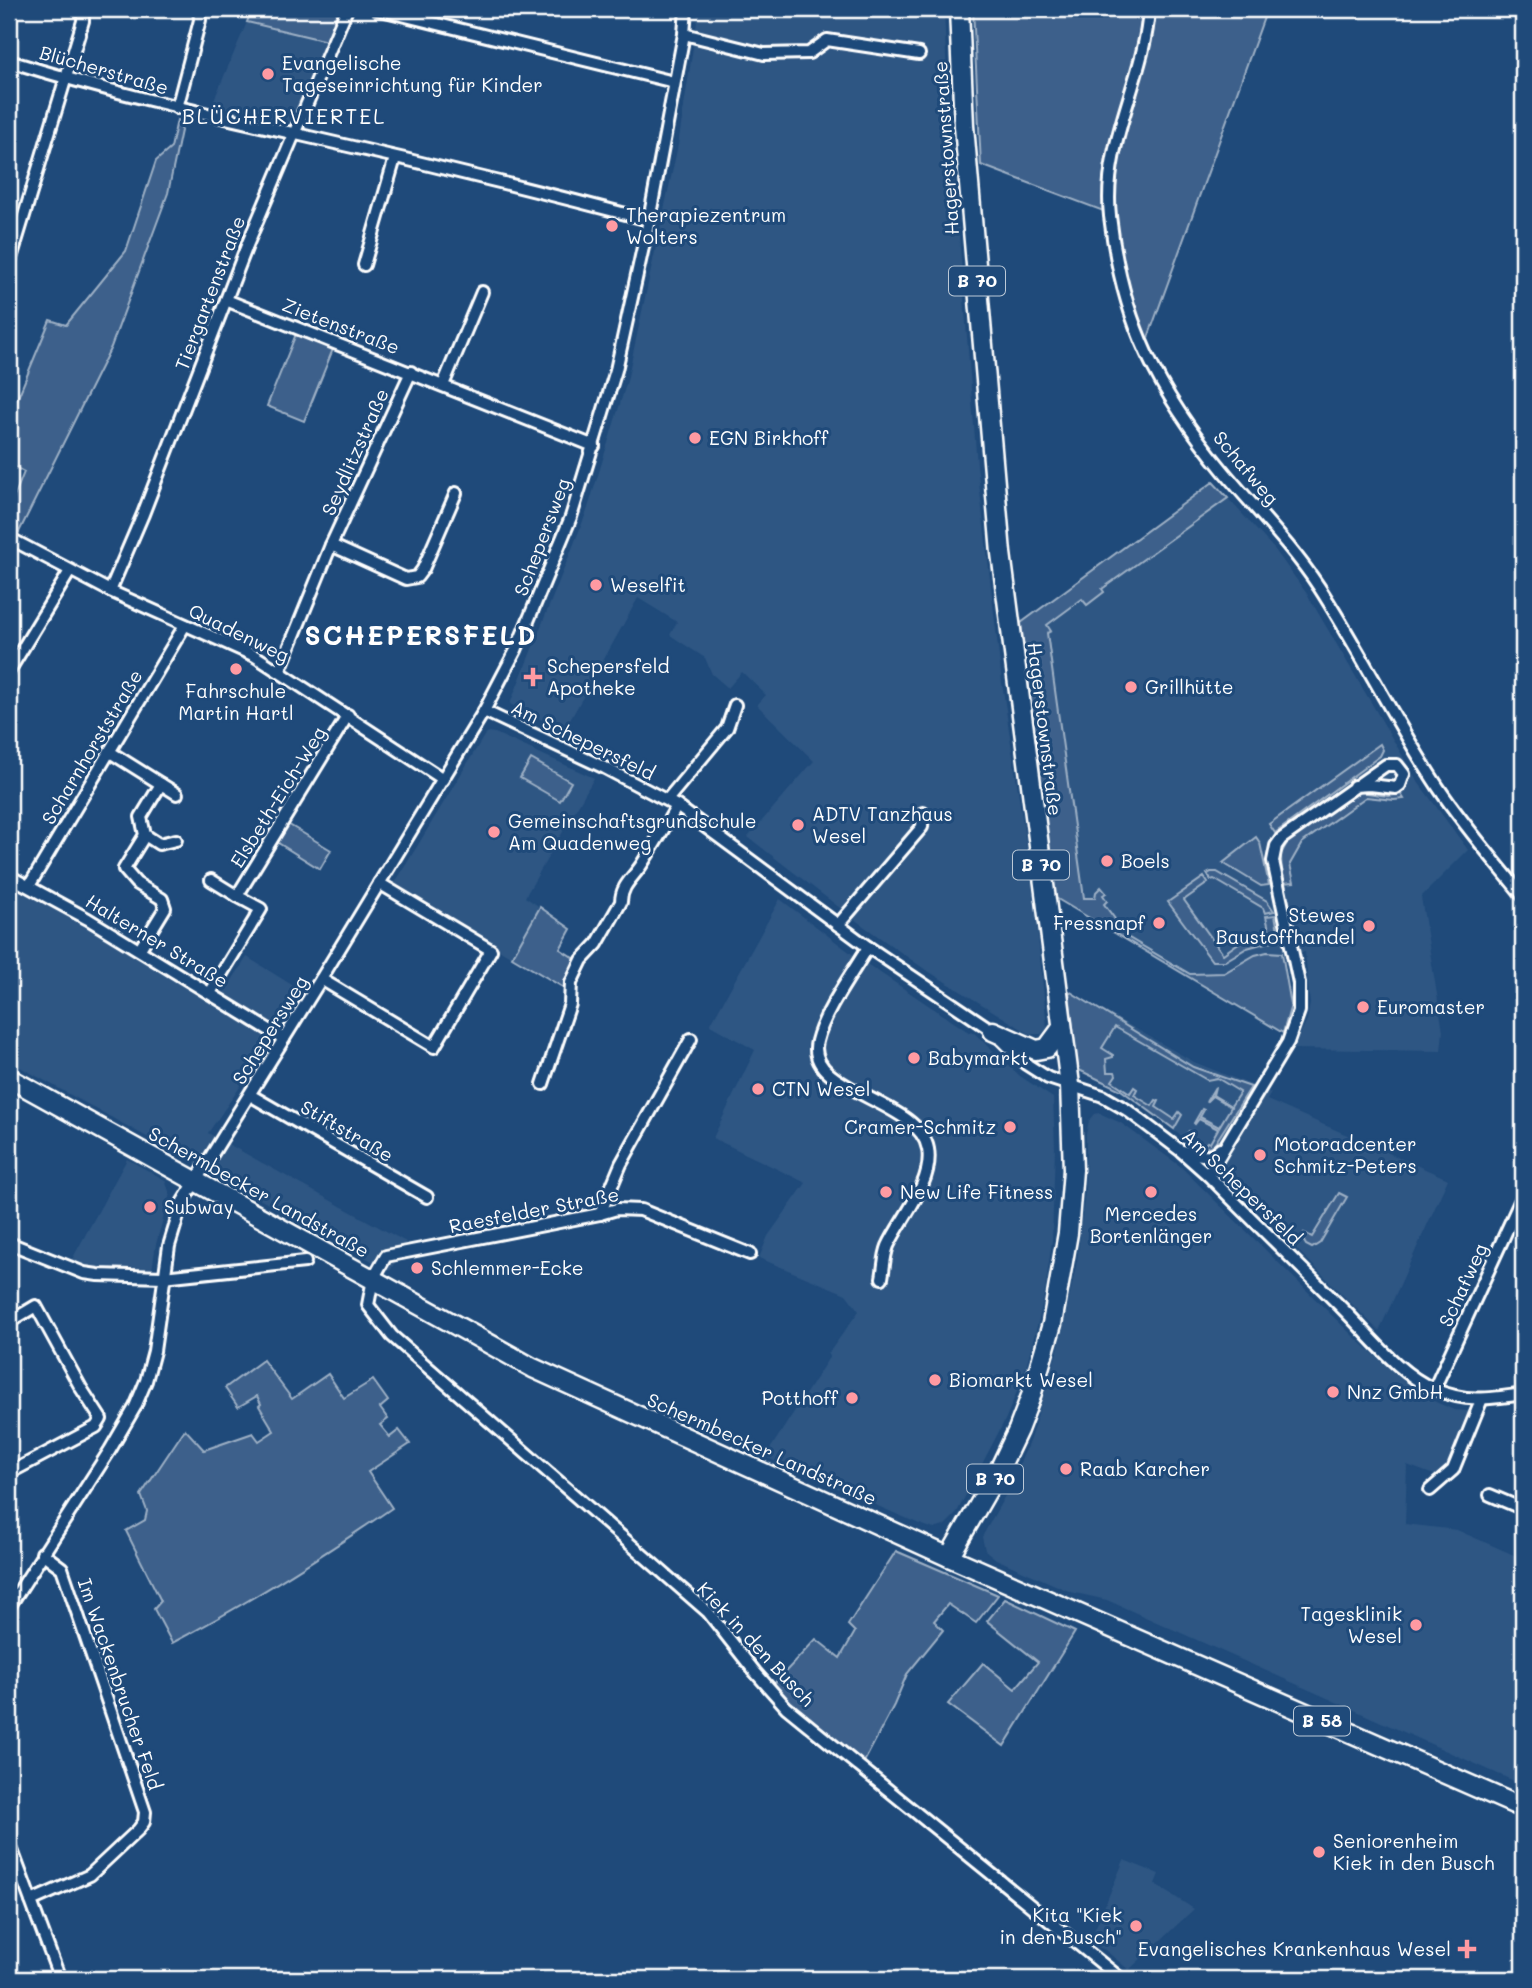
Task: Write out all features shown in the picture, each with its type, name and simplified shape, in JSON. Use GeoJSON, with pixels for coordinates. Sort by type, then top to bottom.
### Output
{"type":"FeatureCollection","features":[{"type":"Feature","properties":{"kind":"main road","name":"Hagerstownstraße"},"geometry":{"type":"LineString","coordinates":[[949,1557],[998,1472],[1031,1396],[1048,1336],[1068,1233],[1073,1170],[1070,1084],[1001,553],[965,140],[959,9]]}},
{"type":"Feature","properties":{"kind":"main road"},"geometry":{"type":"LineString","coordinates":[[993,1031],[1036,1050],[1047,1048],[1061,1029]]}},
{"type":"Feature","properties":{"kind":"main road","name":"Schermbecker Landstraße"},"geometry":{"type":"LineString","coordinates":[[9,1078],[533,1368],[949,1557],[1523,1808]]}},
{"type":"Feature","properties":{"kind":"street"},"geometry":{"type":"LineString","coordinates":[[9,265],[83,21],[83,9]]}},
{"type":"Feature","properties":{"kind":"street"},"geometry":{"type":"LineString","coordinates":[[177,108],[200,20],[199,9]]}},
{"type":"Feature","properties":{"kind":"street","name":"Tiergartenstraße"},"geometry":{"type":"LineString","coordinates":[[110,591],[294,133],[347,9]]}},
{"type":"Feature","properties":{"kind":"street"},"geometry":{"type":"LineString","coordinates":[[377,9],[674,82]]}},
{"type":"Feature","properties":{"kind":"street","name":"Schepersweg"},"geometry":{"type":"LineString","coordinates":[[9,1607],[135,1407],[146,1381],[153,1351],[163,1278],[181,1203],[443,779],[484,711],[516,650],[571,517],[616,370],[649,220],[684,34],[686,9]]}},
{"type":"Feature","properties":{"kind":"street","name":"Schafweg"},"geometry":{"type":"LineString","coordinates":[[1149,9],[1148,33],[1126,106],[1112,166],[1109,212],[1123,289],[1139,341],[1157,379],[1192,431],[1225,473],[1291,547],[1319,588],[1440,789],[1476,839],[1523,896]]}},
{"type":"Feature","properties":{"kind":"street"},"geometry":{"type":"LineString","coordinates":[[684,34],[764,54],[809,53],[827,40],[919,54]]}},
{"type":"Feature","properties":{"kind":"street","name":"Blücherstraße"},"geometry":{"type":"LineString","coordinates":[[9,61],[177,108],[294,133],[649,220]]}},
{"type":"Feature","properties":{"kind":"street"},"geometry":{"type":"LineString","coordinates":[[364,265],[394,158]]}},
{"type":"Feature","properties":{"kind":"street"},"geometry":{"type":"LineString","coordinates":[[443,385],[482,292]]}},
{"type":"Feature","properties":{"kind":"street","name":"Zietenstraße"},"geometry":{"type":"LineString","coordinates":[[226,300],[594,446]]}},
{"type":"Feature","properties":{"kind":"street","name":"Seydlitzstraße"},"geometry":{"type":"LineString","coordinates":[[280,670],[331,545],[411,372]]}},
{"type":"Feature","properties":{"kind":"street","name":"Seydlitzstraße"},"geometry":{"type":"LineString","coordinates":[[331,545],[406,579],[417,578],[456,493]]}},
{"type":"Feature","properties":{"kind":"street","name":"Quadenweg"},"geometry":{"type":"LineString","coordinates":[[9,538],[110,591],[235,646],[280,670],[443,779]]}},
{"type":"Feature","properties":{"kind":"street"},"geometry":{"type":"LineString","coordinates":[[9,671],[70,571]]}},
{"type":"Feature","properties":{"kind":"street","name":"Scharnhorststraße"},"geometry":{"type":"LineString","coordinates":[[29,886],[185,625]]}},
{"type":"Feature","properties":{"kind":"street","name":"Am Schepersfeld"},"geometry":{"type":"LineString","coordinates":[[672,803],[727,728],[736,705]]}},
{"type":"Feature","properties":{"kind":"street","name":"Am Schepersfeld"},"geometry":{"type":"LineString","coordinates":[[484,711],[672,803],[867,947],[993,1031],[1026,1064],[1048,1079],[1102,1096],[1127,1110],[1208,1175],[1406,1371],[1434,1389],[1467,1400],[1481,1401],[1523,1394]]}},
{"type":"Feature","properties":{"kind":"street","name":"Elsbeth-Eich-Weg"},"geometry":{"type":"LineString","coordinates":[[237,896],[348,715]]}},
{"type":"Feature","properties":{"kind":"street"},"geometry":{"type":"LineString","coordinates":[[110,752],[177,794]]}},
{"type":"Feature","properties":{"kind":"street"},"geometry":{"type":"LineString","coordinates":[[140,949],[165,908],[162,900],[136,883],[124,869],[145,835],[141,817],[161,784]]}},
{"type":"Feature","properties":{"kind":"street"},"geometry":{"type":"LineString","coordinates":[[1208,1175],[1288,1042],[1298,1011],[1298,983],[1273,861],[1276,846],[1281,839],[1354,786]]}},
{"type":"Feature","properties":{"kind":"street"},"geometry":{"type":"LineString","coordinates":[[543,1084],[570,1004],[572,983],[582,960],[597,944],[621,902],[621,894],[630,877],[639,868],[672,803]]}},
{"type":"Feature","properties":{"kind":"street"},"geometry":{"type":"LineString","coordinates":[[838,925],[922,827],[923,813]]}},
{"type":"Feature","properties":{"kind":"street"},"geometry":{"type":"LineString","coordinates":[[145,835],[159,844],[176,840]]}},
{"type":"Feature","properties":{"kind":"street","name":"Halterner Straße"},"geometry":{"type":"LineString","coordinates":[[9,876],[140,949],[284,1039]]}},
{"type":"Feature","properties":{"kind":"street","name":"Elsbeth-Eich-Weg"},"geometry":{"type":"LineString","coordinates":[[211,880],[261,909],[211,993]]}},
{"type":"Feature","properties":{"kind":"street"},"geometry":{"type":"LineString","coordinates":[[321,979],[434,1047],[491,950],[379,883]]}},
{"type":"Feature","properties":{"kind":"street"},"geometry":{"type":"LineString","coordinates":[[867,947],[822,1027],[816,1054],[820,1065],[833,1077],[909,1120],[923,1133],[929,1149],[929,1165],[920,1189],[887,1249],[883,1278]]}},
{"type":"Feature","properties":{"kind":"street"},"geometry":{"type":"LineString","coordinates":[[600,1214],[621,1164],[691,1039]]}},
{"type":"Feature","properties":{"kind":"street","name":"Stiftstraße"},"geometry":{"type":"LineString","coordinates":[[250,1095],[427,1197]]}},
{"type":"Feature","properties":{"kind":"street"},"geometry":{"type":"LineString","coordinates":[[1181,1151],[1211,1155],[1217,1153],[1229,1139]]}},
{"type":"Feature","properties":{"kind":"street","name":"Schafweg"},"geometry":{"type":"LineString","coordinates":[[1434,1389],[1521,1199]]}},
{"type":"Feature","properties":{"kind":"street","name":"Raesfelder Straße"},"geometry":{"type":"LineString","coordinates":[[373,1279],[386,1256],[617,1209],[641,1210],[750,1254]]}},
{"type":"Feature","properties":{"kind":"street"},"geometry":{"type":"LineString","coordinates":[[9,1243],[83,1273],[163,1278],[305,1262]]}},
{"type":"Feature","properties":{"kind":"street","name":"Kiek in den Busch"},"geometry":{"type":"LineString","coordinates":[[373,1279],[368,1306],[392,1336],[708,1612],[786,1707],[1121,1979]]}},
{"type":"Feature","properties":{"kind":"street"},"geometry":{"type":"LineString","coordinates":[[9,1322],[36,1306],[80,1388],[101,1419],[96,1427],[9,1473]]}},
{"type":"Feature","properties":{"kind":"street"},"geometry":{"type":"LineString","coordinates":[[1430,1490],[1453,1471],[1481,1401]]}},
{"type":"Feature","properties":{"kind":"street"},"geometry":{"type":"LineString","coordinates":[[1490,1495],[1523,1509]]}},
{"type":"Feature","properties":{"kind":"street","name":"Im Wackenbrucher Feld"},"geometry":{"type":"LineString","coordinates":[[31,1901],[90,1875],[138,1830],[144,1822],[145,1812],[62,1569],[42,1553]]}},
{"type":"Feature","properties":{"kind":"street"},"geometry":{"type":"LineString","coordinates":[[9,1842],[60,1979]]}},
{"type":"Feature","properties":{"kind":"shaded area"},"geometry":{"type":"Polygon","coordinates":[[[252,9],[338,9],[327,41],[247,22],[252,9]]]}},
{"type":"Feature","properties":{"kind":"shaded area"},"geometry":{"type":"Polygon","coordinates":[[[699,9],[944,9],[947,81],[977,465],[1002,683],[1035,904],[1047,1028],[1041,1034],[1030,1034],[923,968],[862,925],[748,837],[814,761],[757,705],[766,695],[742,672],[728,688],[712,674],[705,658],[670,635],[677,622],[638,598],[564,731],[510,704],[587,511],[627,381],[678,145],[699,9]]]}},
{"type":"Feature","properties":{"kind":"shaded area"},"geometry":{"type":"Polygon","coordinates":[[[973,9],[1146,9],[1106,212],[981,165],[973,9]]]}},
{"type":"Feature","properties":{"kind":"shaded area"},"geometry":{"type":"Polygon","coordinates":[[[1152,9],[1267,9],[1145,346],[1125,286],[1112,212],[1115,166],[1152,9]]]}},
{"type":"Feature","properties":{"kind":"shaded area","name":"Evangelische Tageseinrichtung für Kinder"},"geometry":{"type":"Polygon","coordinates":[[[247,22],[327,41],[288,123],[211,107],[247,22]]]}},
{"type":"Feature","properties":{"kind":"shaded area"},"geometry":{"type":"Polygon","coordinates":[[[177,120],[183,121],[168,193],[111,347],[19,532],[9,526],[9,510],[24,472],[9,464],[9,419],[50,320],[66,325],[126,251],[156,161],[171,148],[177,120]]]}},
{"type":"Feature","properties":{"kind":"shaded area"},"geometry":{"type":"Polygon","coordinates":[[[296,334],[333,349],[304,421],[267,406],[296,334]]]}},
{"type":"Feature","properties":{"kind":"shaded area"},"geometry":{"type":"Polygon","coordinates":[[[1213,482],[1275,550],[1307,594],[1418,782],[1468,850],[1421,897],[1443,1031],[1441,1051],[1293,1049],[1307,1020],[1310,1004],[1305,952],[1267,952],[1255,955],[1224,973],[1190,974],[1060,898],[1021,623],[1213,482]]]}},
{"type":"Feature","properties":{"kind":"shaded area"},"geometry":{"type":"Polygon","coordinates":[[[1213,482],[1228,498],[1102,589],[1104,592],[1087,605],[1082,599],[1047,625],[1051,631],[1047,633],[1084,898],[1095,898],[1101,887],[1106,893],[1103,895],[1107,901],[1104,904],[1129,938],[1190,974],[1224,973],[1255,955],[1267,952],[1282,953],[1291,1005],[1283,1033],[1054,897],[1021,623],[1213,482]]]}},
{"type":"Feature","properties":{"kind":"shaded area","name":"Gemeinschaftsgrundschule Am Quadenweg"},"geometry":{"type":"Polygon","coordinates":[[[488,732],[594,778],[525,897],[540,907],[512,957],[393,886],[488,732]]]}},
{"type":"Feature","properties":{"kind":"shaded area"},"geometry":{"type":"Polygon","coordinates":[[[1380,744],[1383,750],[1380,756],[1275,833],[1269,824],[1380,744]]]}},
{"type":"Feature","properties":{"kind":"shaded area"},"geometry":{"type":"Polygon","coordinates":[[[531,759],[571,782],[560,801],[520,778],[531,759]]]}},
{"type":"Feature","properties":{"kind":"shaded area"},"geometry":{"type":"Polygon","coordinates":[[[1360,792],[1388,796],[1401,794],[1404,799],[1366,797],[1302,843],[1290,864],[1294,882],[1282,883],[1281,854],[1288,841],[1360,792]]]}},
{"type":"Feature","properties":{"kind":"shaded area"},"geometry":{"type":"Polygon","coordinates":[[[286,823],[331,850],[320,869],[275,841],[286,823]]]}},
{"type":"Feature","properties":{"kind":"shaded area"},"geometry":{"type":"Polygon","coordinates":[[[1256,837],[1260,843],[1269,885],[1261,886],[1223,863],[1256,837]]]}},
{"type":"Feature","properties":{"kind":"shaded area"},"geometry":{"type":"Polygon","coordinates":[[[1217,872],[1267,901],[1274,911],[1265,913],[1263,908],[1214,879],[1211,880],[1207,874],[1217,872]]]}},
{"type":"Feature","properties":{"kind":"shaded area"},"geometry":{"type":"Polygon","coordinates":[[[1204,877],[1208,883],[1184,900],[1223,954],[1240,942],[1270,934],[1266,916],[1275,915],[1279,935],[1272,941],[1247,948],[1225,961],[1212,961],[1168,902],[1204,877]]]}},
{"type":"Feature","properties":{"kind":"shaded area"},"geometry":{"type":"Polygon","coordinates":[[[9,886],[83,924],[216,1005],[247,957],[300,990],[208,1133],[406,1242],[390,1271],[9,1061],[9,886]]]}},
{"type":"Feature","properties":{"kind":"shaded area"},"geometry":{"type":"Polygon","coordinates":[[[780,899],[852,954],[970,1033],[972,1031],[1020,1076],[1053,1098],[1055,1148],[1052,1241],[1045,1291],[1023,1377],[1006,1418],[956,1514],[944,1526],[934,1529],[765,1457],[830,1356],[828,1354],[859,1311],[846,1294],[759,1258],[768,1236],[806,1183],[713,1138],[755,1050],[710,1025],[780,899]]]}},
{"type":"Feature","properties":{"kind":"shaded area"},"geometry":{"type":"Polygon","coordinates":[[[540,907],[571,929],[560,949],[577,960],[566,989],[512,957],[540,907]]]}},
{"type":"Feature","properties":{"kind":"shaded area"},"geometry":{"type":"Polygon","coordinates":[[[1069,991],[1194,1062],[1271,1093],[1267,1100],[1448,1179],[1379,1331],[1206,1159],[1207,1156],[1121,1090],[1080,1071],[1069,991]]]}},
{"type":"Feature","properties":{"kind":"shaded area"},"geometry":{"type":"Polygon","coordinates":[[[1069,991],[1193,1067],[1251,1087],[1214,1145],[1201,1149],[1184,1137],[1189,1131],[1191,1132],[1188,1138],[1203,1147],[1207,1142],[1210,1143],[1218,1129],[1199,1119],[1194,1123],[1202,1109],[1204,1110],[1200,1117],[1219,1127],[1231,1107],[1212,1096],[1206,1102],[1215,1087],[1213,1095],[1231,1106],[1240,1092],[1217,1078],[1207,1080],[1115,1027],[1102,1048],[1113,1055],[1106,1059],[1107,1072],[1115,1072],[1116,1075],[1112,1081],[1130,1093],[1134,1087],[1137,1089],[1134,1095],[1152,1106],[1156,1100],[1159,1101],[1156,1107],[1174,1119],[1179,1112],[1182,1115],[1174,1129],[1121,1090],[1077,1069],[1069,991]]]}},
{"type":"Feature","properties":{"kind":"shaded area"},"geometry":{"type":"Polygon","coordinates":[[[1099,1113],[1121,1123],[1180,1166],[1352,1335],[1408,1385],[1422,1396],[1454,1410],[1468,1411],[1469,1420],[1449,1469],[1434,1475],[1407,1465],[1405,1524],[1457,1530],[1523,1559],[1523,1785],[1107,1600],[1071,1592],[996,1559],[985,1550],[982,1537],[1011,1485],[1030,1439],[1059,1346],[1077,1261],[1085,1190],[1086,1134],[1089,1121],[1099,1113]]]}},
{"type":"Feature","properties":{"kind":"shaded area"},"geometry":{"type":"Polygon","coordinates":[[[127,1159],[165,1180],[170,1194],[152,1270],[150,1273],[86,1270],[70,1263],[127,1159]]]}},
{"type":"Feature","properties":{"kind":"shaded area"},"geometry":{"type":"Polygon","coordinates":[[[1339,1193],[1347,1197],[1320,1243],[1312,1248],[1306,1245],[1302,1238],[1304,1233],[1312,1237],[1339,1193]]]}},
{"type":"Feature","properties":{"kind":"shaded area"},"geometry":{"type":"Polygon","coordinates":[[[263,1360],[292,1399],[328,1374],[344,1398],[373,1380],[388,1401],[380,1408],[388,1419],[380,1425],[390,1437],[399,1430],[410,1444],[368,1472],[392,1508],[284,1579],[172,1643],[154,1609],[161,1601],[126,1531],[145,1520],[147,1511],[141,1495],[185,1429],[204,1450],[253,1433],[259,1441],[274,1431],[259,1406],[261,1404],[257,1396],[238,1407],[225,1388],[263,1360]]]}},
{"type":"Feature","properties":{"kind":"shaded area"},"geometry":{"type":"Polygon","coordinates":[[[896,1551],[998,1595],[976,1623],[948,1604],[934,1621],[943,1630],[907,1674],[863,1764],[791,1707],[771,1687],[816,1639],[840,1658],[855,1632],[848,1625],[896,1551]]]}},
{"type":"Feature","properties":{"kind":"shaded area"},"geometry":{"type":"Polygon","coordinates":[[[1005,1599],[1075,1632],[1004,1746],[948,1704],[983,1663],[1015,1689],[1038,1662],[987,1621],[1005,1599]]]}},
{"type":"Feature","properties":{"kind":"shaded area","name":"Kita \"Kiek in den Busch\""},"geometry":{"type":"Polygon","coordinates":[[[1124,1860],[1159,1874],[1155,1884],[1194,1909],[1129,1970],[1105,1950],[1089,1943],[1124,1860]]]}},
{"type":"Feature","properties":{"kind":"place","name":"Evangelische Tageseinrichtung für Kinder"},"geometry":{"type":"Point","coordinates":[268,74]}},
{"type":"Feature","properties":{"kind":"place","name":"Therapiezentrum Wolters"},"geometry":{"type":"Point","coordinates":[612,226]}},
{"type":"Feature","properties":{"kind":"place","name":"EGN Birkhoff"},"geometry":{"type":"Point","coordinates":[695,438]}},
{"type":"Feature","properties":{"kind":"place","name":"Weselfit"},"geometry":{"type":"Point","coordinates":[596,585]}},
{"type":"Feature","properties":{"kind":"place","name":"Fahrschule Martin Hartl"},"geometry":{"type":"Point","coordinates":[236,669]}},
{"type":"Feature","properties":{"kind":"place","name":"Schepersfeld Apotheke"},"geometry":{"type":"Point","coordinates":[533,677]}},
{"type":"Feature","properties":{"kind":"place","name":"Grillhütte"},"geometry":{"type":"Point","coordinates":[1131,687]}},
{"type":"Feature","properties":{"kind":"place","name":"ADTV Tanzhaus Wesel"},"geometry":{"type":"Point","coordinates":[798,825]}},
{"type":"Feature","properties":{"kind":"place","name":"Gemeinschaftsgrundschule Am Quadenweg"},"geometry":{"type":"Point","coordinates":[494,832]}},
{"type":"Feature","properties":{"kind":"place","name":"Boels"},"geometry":{"type":"Point","coordinates":[1107,861]}},
{"type":"Feature","properties":{"kind":"place","name":"Fressnapf"},"geometry":{"type":"Point","coordinates":[1159,923]}},
{"type":"Feature","properties":{"kind":"place","name":"Stewes Baustoffhandel"},"geometry":{"type":"Point","coordinates":[1369,926]}},
{"type":"Feature","properties":{"kind":"place","name":"Euromaster"},"geometry":{"type":"Point","coordinates":[1363,1007]}},
{"type":"Feature","properties":{"kind":"place","name":"Babymarkt"},"geometry":{"type":"Point","coordinates":[914,1058]}},
{"type":"Feature","properties":{"kind":"place","name":"CTN Wesel"},"geometry":{"type":"Point","coordinates":[758,1089]}},
{"type":"Feature","properties":{"kind":"place","name":"Cramer-Schmitz"},"geometry":{"type":"Point","coordinates":[1010,1127]}},
{"type":"Feature","properties":{"kind":"place","name":"Motoradcenter Schmitz-Peters"},"geometry":{"type":"Point","coordinates":[1260,1155]}},
{"type":"Feature","properties":{"kind":"place","name":"New Life Fitness"},"geometry":{"type":"Point","coordinates":[886,1192]}},
{"type":"Feature","properties":{"kind":"place","name":"Mercedes Bortenlänger"},"geometry":{"type":"Point","coordinates":[1151,1192]}},
{"type":"Feature","properties":{"kind":"place","name":"Subway"},"geometry":{"type":"Point","coordinates":[150,1207]}},
{"type":"Feature","properties":{"kind":"place","name":"Schlemmer-Ecke"},"geometry":{"type":"Point","coordinates":[417,1268]}},
{"type":"Feature","properties":{"kind":"place","name":"Biomarkt Wesel"},"geometry":{"type":"Point","coordinates":[935,1380]}},
{"type":"Feature","properties":{"kind":"place","name":"Nnz GmbH"},"geometry":{"type":"Point","coordinates":[1333,1392]}},
{"type":"Feature","properties":{"kind":"place","name":"Potthoff"},"geometry":{"type":"Point","coordinates":[852,1398]}},
{"type":"Feature","properties":{"kind":"place","name":"Raab Karcher"},"geometry":{"type":"Point","coordinates":[1066,1469]}},
{"type":"Feature","properties":{"kind":"place","name":"Tagesklinik Wesel"},"geometry":{"type":"Point","coordinates":[1416,1625]}},
{"type":"Feature","properties":{"kind":"place","name":"Seniorenheim Kiek in den Busch"},"geometry":{"type":"Point","coordinates":[1319,1852]}},
{"type":"Feature","properties":{"kind":"place","name":"Kita \"Kiek in den Busch\""},"geometry":{"type":"Point","coordinates":[1136,1926]}},
{"type":"Feature","properties":{"kind":"place","name":"Evangelisches Krankenhaus Wesel"},"geometry":{"type":"Point","coordinates":[1467,1949]}},
{"type":"Feature","properties":{"kind":"district","name":"BLÜCHERVIERTEL"},"geometry":{"type":"Point","coordinates":[284,117]}},
{"type":"Feature","properties":{"kind":"district","name":"SCHEPERSFELD"},"geometry":{"type":"Point","coordinates":[421,636]}}]}
